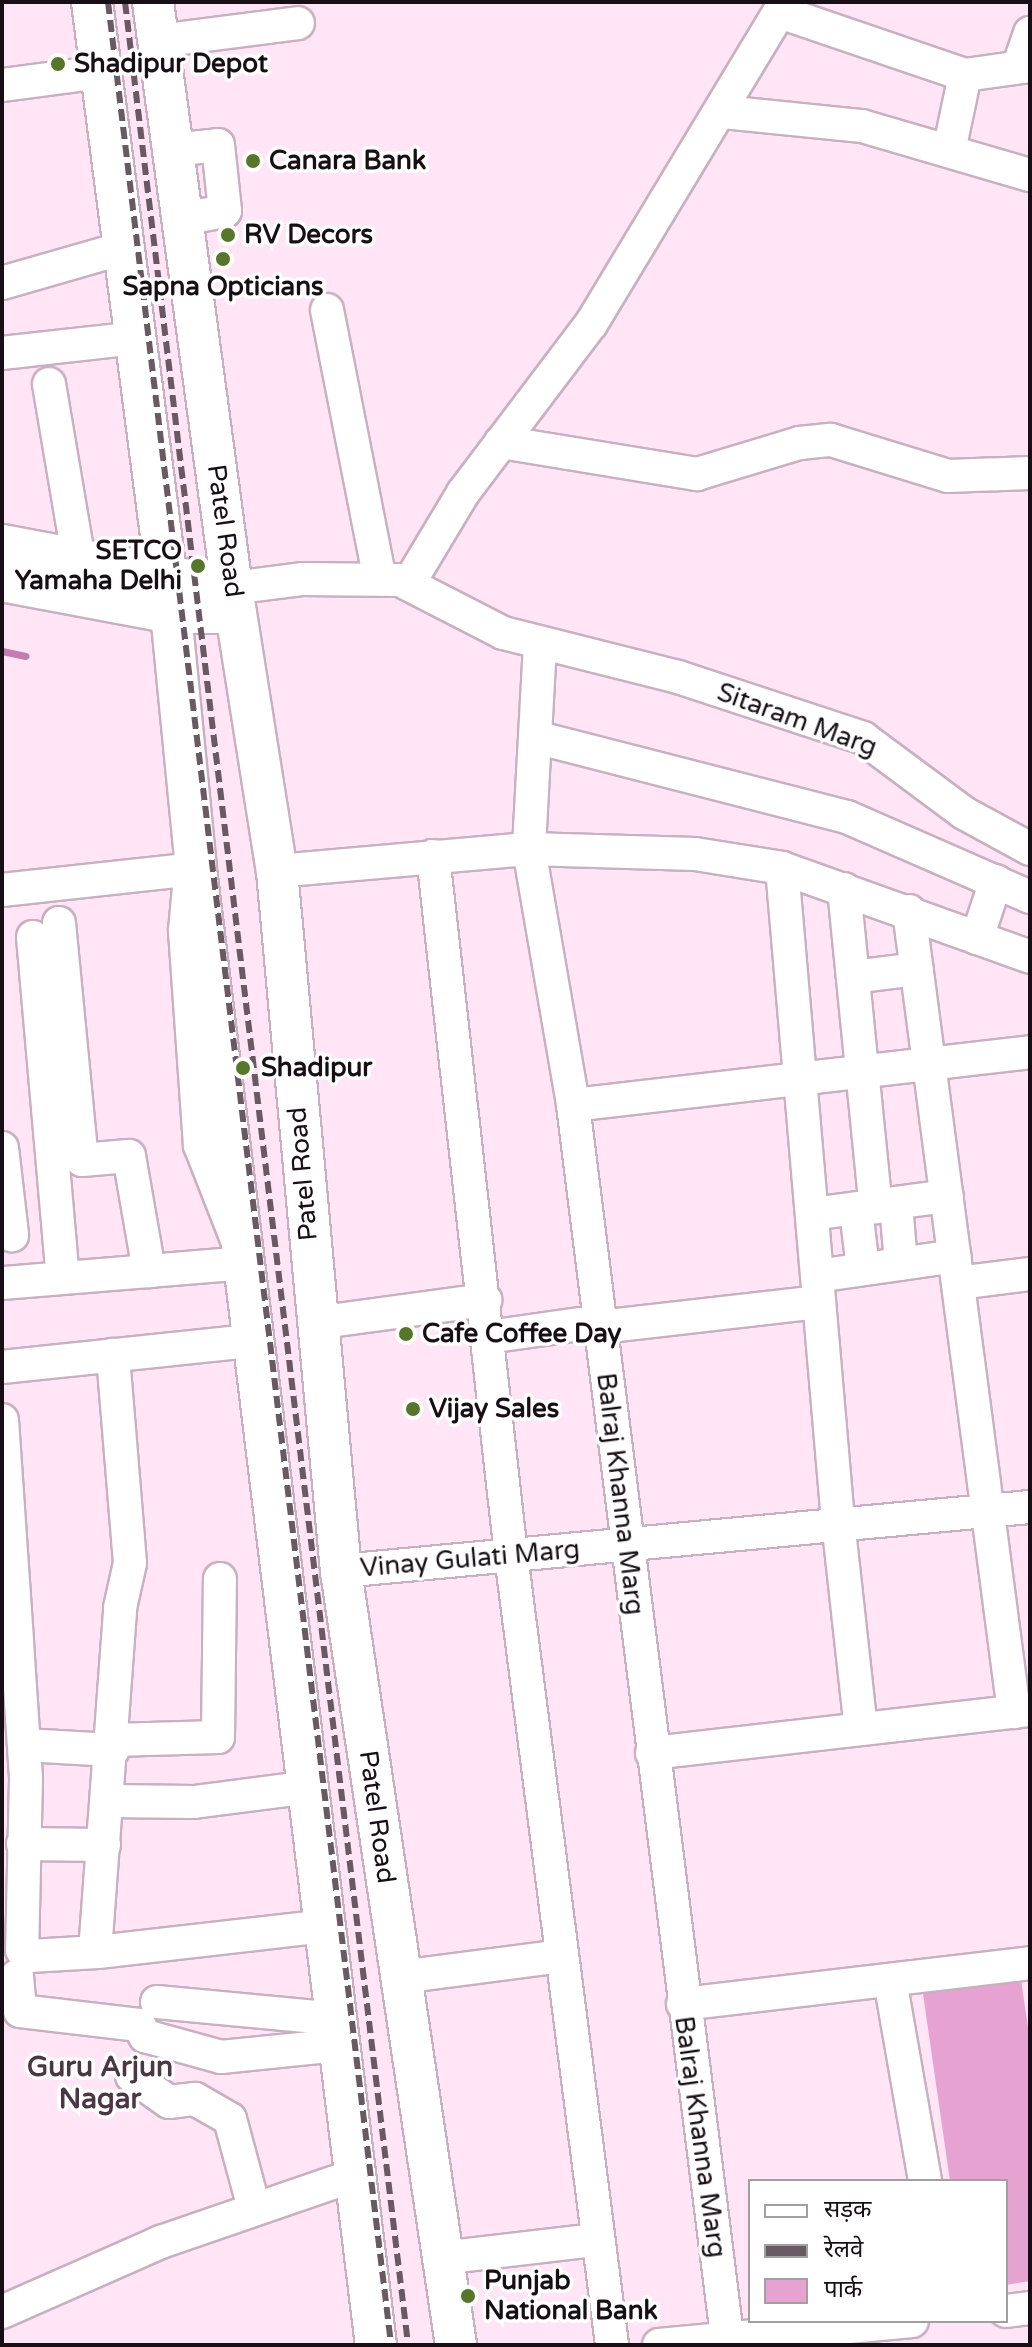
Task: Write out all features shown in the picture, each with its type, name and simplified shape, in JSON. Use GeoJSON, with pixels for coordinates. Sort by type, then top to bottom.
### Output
{"type":"FeatureCollection","features":[{"type":"Feature","properties":{"kind":"main road"},"geometry":{"type":"LineString","coordinates":[[92,2],[168,596],[196,869],[256,1331],[376,2345]]}},
{"type":"Feature","properties":{"kind":"main road","name":"Patel Road"},"geometry":{"type":"LineString","coordinates":[[155,21],[234,601],[277,871],[315,1323],[341,1571],[456,2345]]}},
{"type":"Feature","properties":{"kind":"main road"},"geometry":{"type":"LineString","coordinates":[[2,545],[79,561],[168,596]]}},
{"type":"Feature","properties":{"kind":"main road"},"geometry":{"type":"LineString","coordinates":[[2,581],[234,601]]}},
{"type":"Feature","properties":{"kind":"street"},"geometry":{"type":"LineString","coordinates":[[394,581],[591,324],[723,112],[782,7],[965,75],[1024,66],[1030,33]]}},
{"type":"Feature","properties":{"kind":"street"},"geometry":{"type":"LineString","coordinates":[[155,21],[298,23]]}},
{"type":"Feature","properties":{"kind":"street"},"geometry":{"type":"LineString","coordinates":[[2,85],[101,72]]}},
{"type":"Feature","properties":{"kind":"street"},"geometry":{"type":"LineString","coordinates":[[949,151],[965,75]]}},
{"type":"Feature","properties":{"kind":"street"},"geometry":{"type":"LineString","coordinates":[[723,112],[862,126],[1030,175]]}},
{"type":"Feature","properties":{"kind":"street"},"geometry":{"type":"LineString","coordinates":[[2,283],[124,248]]}},
{"type":"Feature","properties":{"kind":"street"},"geometry":{"type":"LineString","coordinates":[[327,310],[394,581]]}},
{"type":"Feature","properties":{"kind":"street"},"geometry":{"type":"LineString","coordinates":[[2,353],[135,338]]}},
{"type":"Feature","properties":{"kind":"street"},"geometry":{"type":"LineString","coordinates":[[49,384],[79,561]]}},
{"type":"Feature","properties":{"kind":"street"},"geometry":{"type":"LineString","coordinates":[[501,442],[697,474],[800,443],[831,440],[948,476],[1030,473]]}},
{"type":"Feature","properties":{"kind":"street"},"geometry":{"type":"LineString","coordinates":[[234,601],[303,579],[394,581]]}},
{"type":"Feature","properties":{"kind":"street","name":"Sitaram Marg"},"geometry":{"type":"LineString","coordinates":[[394,581],[503,633],[678,677],[863,738],[964,813],[1030,849]]}},
{"type":"Feature","properties":{"kind":"street","name":"Balraj Khanna Marg"},"geometry":{"type":"LineString","coordinates":[[540,644],[529,849],[573,1105],[589,1325],[627,1544],[727,2340]]}},
{"type":"Feature","properties":{"kind":"street"},"geometry":{"type":"LineString","coordinates":[[535,737],[847,817],[1030,897]]}},
{"type":"Feature","properties":{"kind":"street"},"geometry":{"type":"LineString","coordinates":[[277,871],[529,849],[695,854],[782,868],[909,911],[1030,957]]}},
{"type":"Feature","properties":{"kind":"street"},"geometry":{"type":"LineString","coordinates":[[433,856],[485,1300],[511,1555],[595,2240],[612,2345]]}},
{"type":"Feature","properties":{"kind":"street"},"geometry":{"type":"LineString","coordinates":[[782,868],[838,1521],[861,1729]]}},
{"type":"Feature","properties":{"kind":"street"},"geometry":{"type":"LineString","coordinates":[[2,890],[196,869]]}},
{"type":"Feature","properties":{"kind":"street"},"geometry":{"type":"LineString","coordinates":[[977,938],[996,881]]}},
{"type":"Feature","properties":{"kind":"street"},"geometry":{"type":"LineString","coordinates":[[844,889],[876,1207],[901,1264]]}},
{"type":"Feature","properties":{"kind":"street"},"geometry":{"type":"LineString","coordinates":[[652,1753],[1022,1711],[989,1512],[909,911]]}},
{"type":"Feature","properties":{"kind":"street"},"geometry":{"type":"LineString","coordinates":[[63,1277],[46,930],[82,1160],[129,1156],[149,1271]]}},
{"type":"Feature","properties":{"kind":"street"},"geometry":{"type":"LineString","coordinates":[[853,977],[917,969]]}},
{"type":"Feature","properties":{"kind":"street"},"geometry":{"type":"LineString","coordinates":[[573,1105],[1030,1052]]}},
{"type":"Feature","properties":{"kind":"street"},"geometry":{"type":"LineString","coordinates":[[2,1148],[12,1235]]}},
{"type":"Feature","properties":{"kind":"street"},"geometry":{"type":"LineString","coordinates":[[812,1214],[947,1196]]}},
{"type":"Feature","properties":{"kind":"street"},"geometry":{"type":"LineString","coordinates":[[863,1269],[876,1207]]}},
{"type":"Feature","properties":{"kind":"street"},"geometry":{"type":"LineString","coordinates":[[2,1283],[246,1263]]}},
{"type":"Feature","properties":{"kind":"street"},"geometry":{"type":"LineString","coordinates":[[488,1337],[589,1325],[818,1289],[863,1269],[901,1264],[1030,1274]]}},
{"type":"Feature","properties":{"kind":"street"},"geometry":{"type":"LineString","coordinates":[[315,1323],[485,1300]]}},
{"type":"Feature","properties":{"kind":"street"},"geometry":{"type":"LineString","coordinates":[[2,1349],[256,1331]]}},
{"type":"Feature","properties":{"kind":"street"},"geometry":{"type":"LineString","coordinates":[[2,1367],[113,1355],[256,1331]]}},
{"type":"Feature","properties":{"kind":"street"},"geometry":{"type":"LineString","coordinates":[[95,1952],[113,1745],[120,1608],[130,1563],[113,1355]]}},
{"type":"Feature","properties":{"kind":"street"},"geometry":{"type":"LineString","coordinates":[[2,1420],[10,1644],[24,1745],[14,1781],[22,1950],[30,1956],[95,1952],[325,1926]]}},
{"type":"Feature","properties":{"kind":"street","name":"Vinay Gulati Marg"},"geometry":{"type":"LineString","coordinates":[[341,1571],[838,1521],[1030,1507]]}},
{"type":"Feature","properties":{"kind":"street"},"geometry":{"type":"LineString","coordinates":[[24,1745],[113,1745],[218,1737],[220,1579]]}},
{"type":"Feature","properties":{"kind":"street"},"geometry":{"type":"LineString","coordinates":[[108,1801],[194,1802],[309,1787]]}},
{"type":"Feature","properties":{"kind":"street"},"geometry":{"type":"LineString","coordinates":[[16,1863],[104,1845]]}},
{"type":"Feature","properties":{"kind":"street"},"geometry":{"type":"LineString","coordinates":[[400,1977],[561,1956]]}},
{"type":"Feature","properties":{"kind":"street"},"geometry":{"type":"LineString","coordinates":[[683,2004],[1030,1963]]}},
{"type":"Feature","properties":{"kind":"street"},"geometry":{"type":"LineString","coordinates":[[17,1976],[20,2011],[139,2025],[145,2036],[221,2057],[338,2032]]}},
{"type":"Feature","properties":{"kind":"street"},"geometry":{"type":"LineString","coordinates":[[890,1980],[925,2179]]}},
{"type":"Feature","properties":{"kind":"street"},"geometry":{"type":"LineString","coordinates":[[157,2002],[338,2032]]}},
{"type":"Feature","properties":{"kind":"street"},"geometry":{"type":"LineString","coordinates":[[132,2076],[169,2102],[195,2099],[230,2119],[254,2208]]}},
{"type":"Feature","properties":{"kind":"street"},"geometry":{"type":"LineString","coordinates":[[2,2312],[254,2208],[356,2175]]}},
{"type":"Feature","properties":{"kind":"street"},"geometry":{"type":"LineString","coordinates":[[441,2258],[595,2240]]}},
{"type":"Feature","properties":{"kind":"street"},"geometry":{"type":"LineString","coordinates":[[1008,2311],[1030,2308]]}},
{"type":"Feature","properties":{"kind":"street"},"geometry":{"type":"LineString","coordinates":[[659,2345],[893,2323]]}},
{"type":"Feature","properties":{"kind":"green space"},"geometry":{"type":"Polygon","coordinates":[[[1019,1966],[1030,2041],[1030,2281],[1008,2285],[1008,2179],[950,2179],[921,1980],[1019,1966]]]}},
{"type":"Feature","properties":{"kind":"waterway"},"geometry":{"type":"LineString","coordinates":[[2,651],[25,656]]}},
{"type":"Feature","properties":{"kind":"railway"},"geometry":{"type":"LineString","coordinates":[[108,2],[391,2345]]}},
{"type":"Feature","properties":{"kind":"railway"},"geometry":{"type":"LineString","coordinates":[[125,2],[408,2345]]}},
{"type":"Feature","properties":{"kind":"place","name":"Shadipur Depot"},"geometry":{"type":"Point","coordinates":[58,64]}},
{"type":"Feature","properties":{"kind":"place","name":"Canara Bank"},"geometry":{"type":"Point","coordinates":[253,161]}},
{"type":"Feature","properties":{"kind":"place","name":"RV Decors"},"geometry":{"type":"Point","coordinates":[228,235]}},
{"type":"Feature","properties":{"kind":"place","name":"Sapna Opticians"},"geometry":{"type":"Point","coordinates":[223,259]}},
{"type":"Feature","properties":{"kind":"place","name":"SETCO Yamaha Delhi"},"geometry":{"type":"Point","coordinates":[198,566]}},
{"type":"Feature","properties":{"kind":"place","name":"Shadipur"},"geometry":{"type":"Point","coordinates":[243,1068]}},
{"type":"Feature","properties":{"kind":"place","name":"Cafe Coffee Day"},"geometry":{"type":"Point","coordinates":[406,1334]}},
{"type":"Feature","properties":{"kind":"place","name":"Vijay Sales"},"geometry":{"type":"Point","coordinates":[413,1409]}},
{"type":"Feature","properties":{"kind":"place","name":"Punjab National Bank"},"geometry":{"type":"Point","coordinates":[468,2296]}},
{"type":"Feature","properties":{"kind":"district","name":"Guru Arjun Nagar"},"geometry":{"type":"Point","coordinates":[100,2083]}}]}
